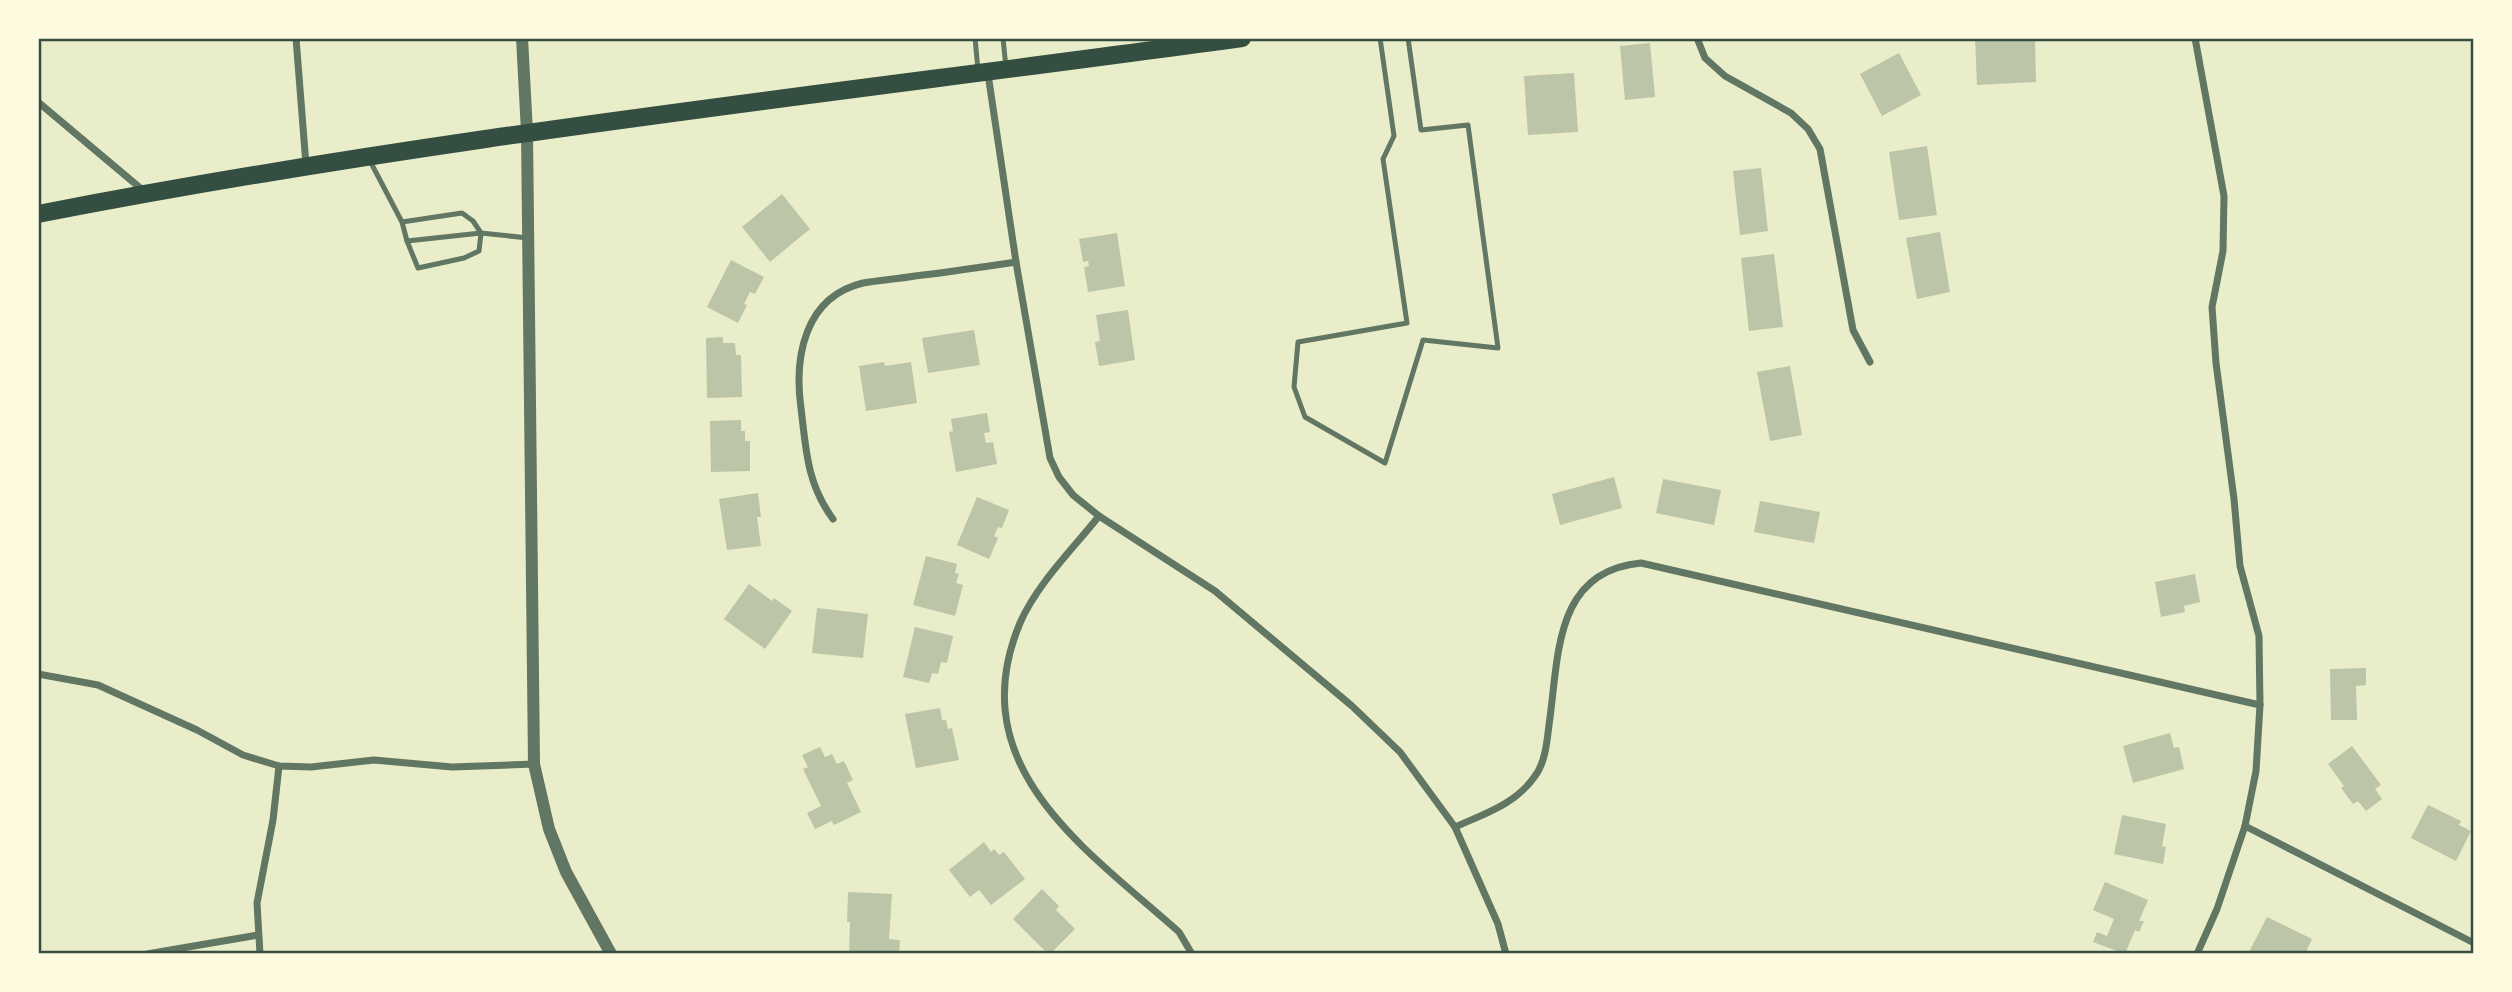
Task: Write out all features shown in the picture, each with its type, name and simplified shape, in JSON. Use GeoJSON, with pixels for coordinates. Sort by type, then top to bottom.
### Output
{"type":"FeatureCollection","features":[{"type":"Feature","properties":{"kind":"main road"},"geometry":{"type":"LineString","coordinates":[[38,214],[306,166],[527,132],[1242,38]]}},
{"type":"Feature","properties":{"kind":"street"},"geometry":{"type":"LineString","coordinates":[[296,38],[306,166]]}},
{"type":"Feature","properties":{"kind":"street"},"geometry":{"type":"LineString","coordinates":[[522,38],[527,132],[534,764],[549,829],[566,872],[611,954]]}},
{"type":"Feature","properties":{"kind":"street"},"geometry":{"type":"LineString","coordinates":[[1697,38],[1705,58],[1725,76],[1791,113],[1808,129],[1820,149],[1853,330],[1870,362]]}},
{"type":"Feature","properties":{"kind":"street"},"geometry":{"type":"LineString","coordinates":[[2194,38],[2224,196],[2223,251],[2212,307],[2240,566],[2259,636],[2260,705],[2256,771],[2245,827],[2217,909],[2197,954]]}},
{"type":"Feature","properties":{"kind":"street"},"geometry":{"type":"LineString","coordinates":[[983,74],[1050,458],[1059,477],[1073,495],[1099,516],[1215,591],[1352,706],[1400,752],[1455,827],[1508,953]]}},
{"type":"Feature","properties":{"kind":"street"},"geometry":{"type":"LineString","coordinates":[[38,102],[145,193]]}},
{"type":"Feature","properties":{"kind":"street"},"geometry":{"type":"LineString","coordinates":[[834,519],[821,502],[810,475],[797,380],[803,341],[819,311],[831,298],[861,284],[1016,262]]}},
{"type":"Feature","properties":{"kind":"street"},"geometry":{"type":"LineString","coordinates":[[1099,516],[1035,596],[1021,622],[1005,676],[1009,733],[1018,761],[1043,804],[1065,829],[1179,932],[1192,954]]}},
{"type":"Feature","properties":{"kind":"street"},"geometry":{"type":"LineString","coordinates":[[1455,827],[1502,806],[1521,794],[1537,774],[1546,746],[1569,608],[1583,588],[1595,577],[1625,564],[1641,563],[2260,705]]}},
{"type":"Feature","properties":{"kind":"street"},"geometry":{"type":"LineString","coordinates":[[38,674],[98,685],[197,730],[243,755],[279,766],[311,767],[374,760],[452,767],[534,764]]}},
{"type":"Feature","properties":{"kind":"street"},"geometry":{"type":"LineString","coordinates":[[260,954],[257,903],[279,766]]}},
{"type":"Feature","properties":{"kind":"street"},"geometry":{"type":"LineString","coordinates":[[2245,827],[2473,943]]}},
{"type":"Feature","properties":{"kind":"street"},"geometry":{"type":"LineString","coordinates":[[147,954],[258,935]]}},
{"type":"Feature","properties":{"kind":"lane"},"geometry":{"type":"LineString","coordinates":[[975,38],[983,74]]}},
{"type":"Feature","properties":{"kind":"lane"},"geometry":{"type":"LineString","coordinates":[[1003,38],[1007,71]]}},
{"type":"Feature","properties":{"kind":"lane"},"geometry":{"type":"LineString","coordinates":[[1380,38],[1394,136],[1383,159],[1407,323],[1298,342],[1294,387],[1304,417],[1385,463],[1423,340],[1498,348],[1468,125],[1422,130],[1408,38]]}},
{"type":"Feature","properties":{"kind":"lane"},"geometry":{"type":"LineString","coordinates":[[368,157],[401,222],[418,268],[464,258],[480,251],[481,233],[473,221],[462,214],[401,222]]}},
{"type":"Feature","properties":{"kind":"lane"},"geometry":{"type":"LineString","coordinates":[[407,241],[481,233],[528,238]]}},
{"type":"Feature","properties":{"kind":"building"},"geometry":{"type":"Polygon","coordinates":[[[1975,38],[2035,38],[2036,82],[1977,85],[1975,38]]]}},
{"type":"Feature","properties":{"kind":"building"},"geometry":{"type":"Polygon","coordinates":[[[1650,43],[1655,97],[1625,100],[1620,46],[1650,43]]]}},
{"type":"Feature","properties":{"kind":"building"},"geometry":{"type":"Polygon","coordinates":[[[1899,53],[1921,95],[1882,116],[1860,74],[1899,53]]]}},
{"type":"Feature","properties":{"kind":"building"},"geometry":{"type":"Polygon","coordinates":[[[1574,73],[1578,132],[1528,135],[1524,76],[1574,73]]]}},
{"type":"Feature","properties":{"kind":"building"},"geometry":{"type":"Polygon","coordinates":[[[1927,146],[1937,215],[1899,220],[1889,152],[1927,146]]]}},
{"type":"Feature","properties":{"kind":"building"},"geometry":{"type":"Polygon","coordinates":[[[1761,168],[1768,231],[1740,235],[1733,171],[1761,168]]]}},
{"type":"Feature","properties":{"kind":"building"},"geometry":{"type":"Polygon","coordinates":[[[782,194],[810,229],[770,262],[742,227],[782,194]]]}},
{"type":"Feature","properties":{"kind":"building"},"geometry":{"type":"Polygon","coordinates":[[[1940,232],[1950,292],[1917,299],[1906,238],[1940,232]]]}},
{"type":"Feature","properties":{"kind":"building"},"geometry":{"type":"Polygon","coordinates":[[[1117,233],[1125,286],[1088,292],[1084,267],[1089,266],[1088,261],[1083,262],[1079,239],[1117,233]]]}},
{"type":"Feature","properties":{"kind":"building"},"geometry":{"type":"Polygon","coordinates":[[[1774,254],[1783,327],[1749,331],[1741,258],[1774,254]]]}},
{"type":"Feature","properties":{"kind":"building"},"geometry":{"type":"Polygon","coordinates":[[[731,260],[764,277],[755,294],[750,292],[738,323],[707,307],[731,260]]]}},
{"type":"Feature","properties":{"kind":"building"},"geometry":{"type":"Polygon","coordinates":[[[1128,310],[1135,360],[1099,366],[1095,342],[1100,341],[1096,315],[1128,310]]]}},
{"type":"Feature","properties":{"kind":"building"},"geometry":{"type":"Polygon","coordinates":[[[974,330],[980,365],[928,373],[922,338],[974,330]]]}},
{"type":"Feature","properties":{"kind":"building"},"geometry":{"type":"Polygon","coordinates":[[[723,337],[723,343],[735,343],[736,355],[741,355],[742,397],[707,398],[706,338],[723,337]]]}},
{"type":"Feature","properties":{"kind":"building"},"geometry":{"type":"Polygon","coordinates":[[[884,362],[885,366],[911,362],[917,403],[866,411],[859,366],[884,362]]]}},
{"type":"Feature","properties":{"kind":"building"},"geometry":{"type":"Polygon","coordinates":[[[1790,366],[1802,435],[1770,441],[1757,372],[1790,366]]]}},
{"type":"Feature","properties":{"kind":"building"},"geometry":{"type":"Polygon","coordinates":[[[987,413],[990,432],[984,433],[986,443],[993,442],[997,464],[956,472],[949,432],[953,431],[951,419],[987,413]]]}},
{"type":"Feature","properties":{"kind":"building"},"geometry":{"type":"Polygon","coordinates":[[[741,420],[745,441],[750,441],[750,471],[711,472],[710,421],[741,420]]]}},
{"type":"Feature","properties":{"kind":"building"},"geometry":{"type":"Polygon","coordinates":[[[1614,477],[1622,508],[1560,525],[1552,494],[1614,477]]]}},
{"type":"Feature","properties":{"kind":"building"},"geometry":{"type":"Polygon","coordinates":[[[1663,479],[1721,490],[1714,525],[1656,513],[1663,479]]]}},
{"type":"Feature","properties":{"kind":"building"},"geometry":{"type":"Polygon","coordinates":[[[758,493],[761,517],[757,517],[761,546],[727,550],[719,499],[758,493]]]}},
{"type":"Feature","properties":{"kind":"building"},"geometry":{"type":"Polygon","coordinates":[[[977,497],[1009,510],[1002,528],[998,527],[994,536],[998,538],[989,559],[957,545],[977,497]]]}},
{"type":"Feature","properties":{"kind":"building"},"geometry":{"type":"Polygon","coordinates":[[[1760,501],[1820,512],[1814,543],[1754,532],[1760,501]]]}},
{"type":"Feature","properties":{"kind":"building"},"geometry":{"type":"Polygon","coordinates":[[[926,556],[957,564],[955,573],[959,574],[956,583],[963,585],[955,616],[913,605],[926,556]]]}},
{"type":"Feature","properties":{"kind":"building"},"geometry":{"type":"Polygon","coordinates":[[[2195,574],[2200,602],[2184,606],[2185,612],[2161,617],[2155,582],[2195,574]]]}},
{"type":"Feature","properties":{"kind":"building"},"geometry":{"type":"Polygon","coordinates":[[[749,584],[772,601],[774,598],[792,611],[765,649],[724,619],[749,584]]]}},
{"type":"Feature","properties":{"kind":"building"},"geometry":{"type":"Polygon","coordinates":[[[817,608],[868,614],[863,658],[812,653],[817,608]]]}},
{"type":"Feature","properties":{"kind":"building"},"geometry":{"type":"Polygon","coordinates":[[[915,627],[953,636],[947,663],[941,662],[938,674],[932,673],[929,683],[903,677],[915,627]]]}},
{"type":"Feature","properties":{"kind":"building"},"geometry":{"type":"Polygon","coordinates":[[[2366,668],[2366,685],[2356,686],[2357,720],[2331,720],[2330,669],[2366,668]]]}},
{"type":"Feature","properties":{"kind":"building"},"geometry":{"type":"Polygon","coordinates":[[[940,708],[942,720],[946,720],[948,729],[952,728],[959,760],[916,768],[905,714],[940,708]]]}},
{"type":"Feature","properties":{"kind":"building"},"geometry":{"type":"Polygon","coordinates":[[[2170,733],[2174,748],[2179,747],[2184,769],[2133,783],[2123,746],[2170,733]]]}},
{"type":"Feature","properties":{"kind":"building"},"geometry":{"type":"Polygon","coordinates":[[[2352,746],[2381,785],[2375,789],[2382,799],[2366,811],[2358,801],[2353,804],[2328,764],[2352,746]]]}},
{"type":"Feature","properties":{"kind":"building"},"geometry":{"type":"Polygon","coordinates":[[[820,747],[825,757],[832,754],[837,764],[844,761],[853,780],[847,783],[861,812],[834,825],[832,821],[815,829],[807,813],[821,806],[803,769],[808,767],[802,755],[820,747]]]}},
{"type":"Feature","properties":{"kind":"building"},"geometry":{"type":"Polygon","coordinates":[[[2428,805],[2461,821],[2459,825],[2471,831],[2456,861],[2411,838],[2428,805]]]}},
{"type":"Feature","properties":{"kind":"building"},"geometry":{"type":"Polygon","coordinates":[[[2122,815],[2166,824],[2162,846],[2166,847],[2163,864],[2114,854],[2122,815]]]}},
{"type":"Feature","properties":{"kind":"building"},"geometry":{"type":"Polygon","coordinates":[[[984,842],[991,852],[994,849],[999,855],[1004,852],[1025,879],[991,905],[979,890],[970,897],[949,870],[984,842]]]}},
{"type":"Feature","properties":{"kind":"building"},"geometry":{"type":"Polygon","coordinates":[[[2105,882],[2148,900],[2139,921],[2144,921],[2139,932],[2135,930],[2125,954],[2093,942],[2097,932],[2107,936],[2114,919],[2093,910],[2105,882]]]}},
{"type":"Feature","properties":{"kind":"building"},"geometry":{"type":"Polygon","coordinates":[[[1042,889],[1059,906],[1056,910],[1075,929],[1050,954],[1013,919],[1042,889]]]}},
{"type":"Feature","properties":{"kind":"building"},"geometry":{"type":"Polygon","coordinates":[[[848,892],[892,894],[889,939],[900,940],[899,954],[849,954],[848,892]]]}},
{"type":"Feature","properties":{"kind":"building"},"geometry":{"type":"Polygon","coordinates":[[[2267,917],[2312,939],[2305,954],[2248,954],[2267,917]]]}}]}
